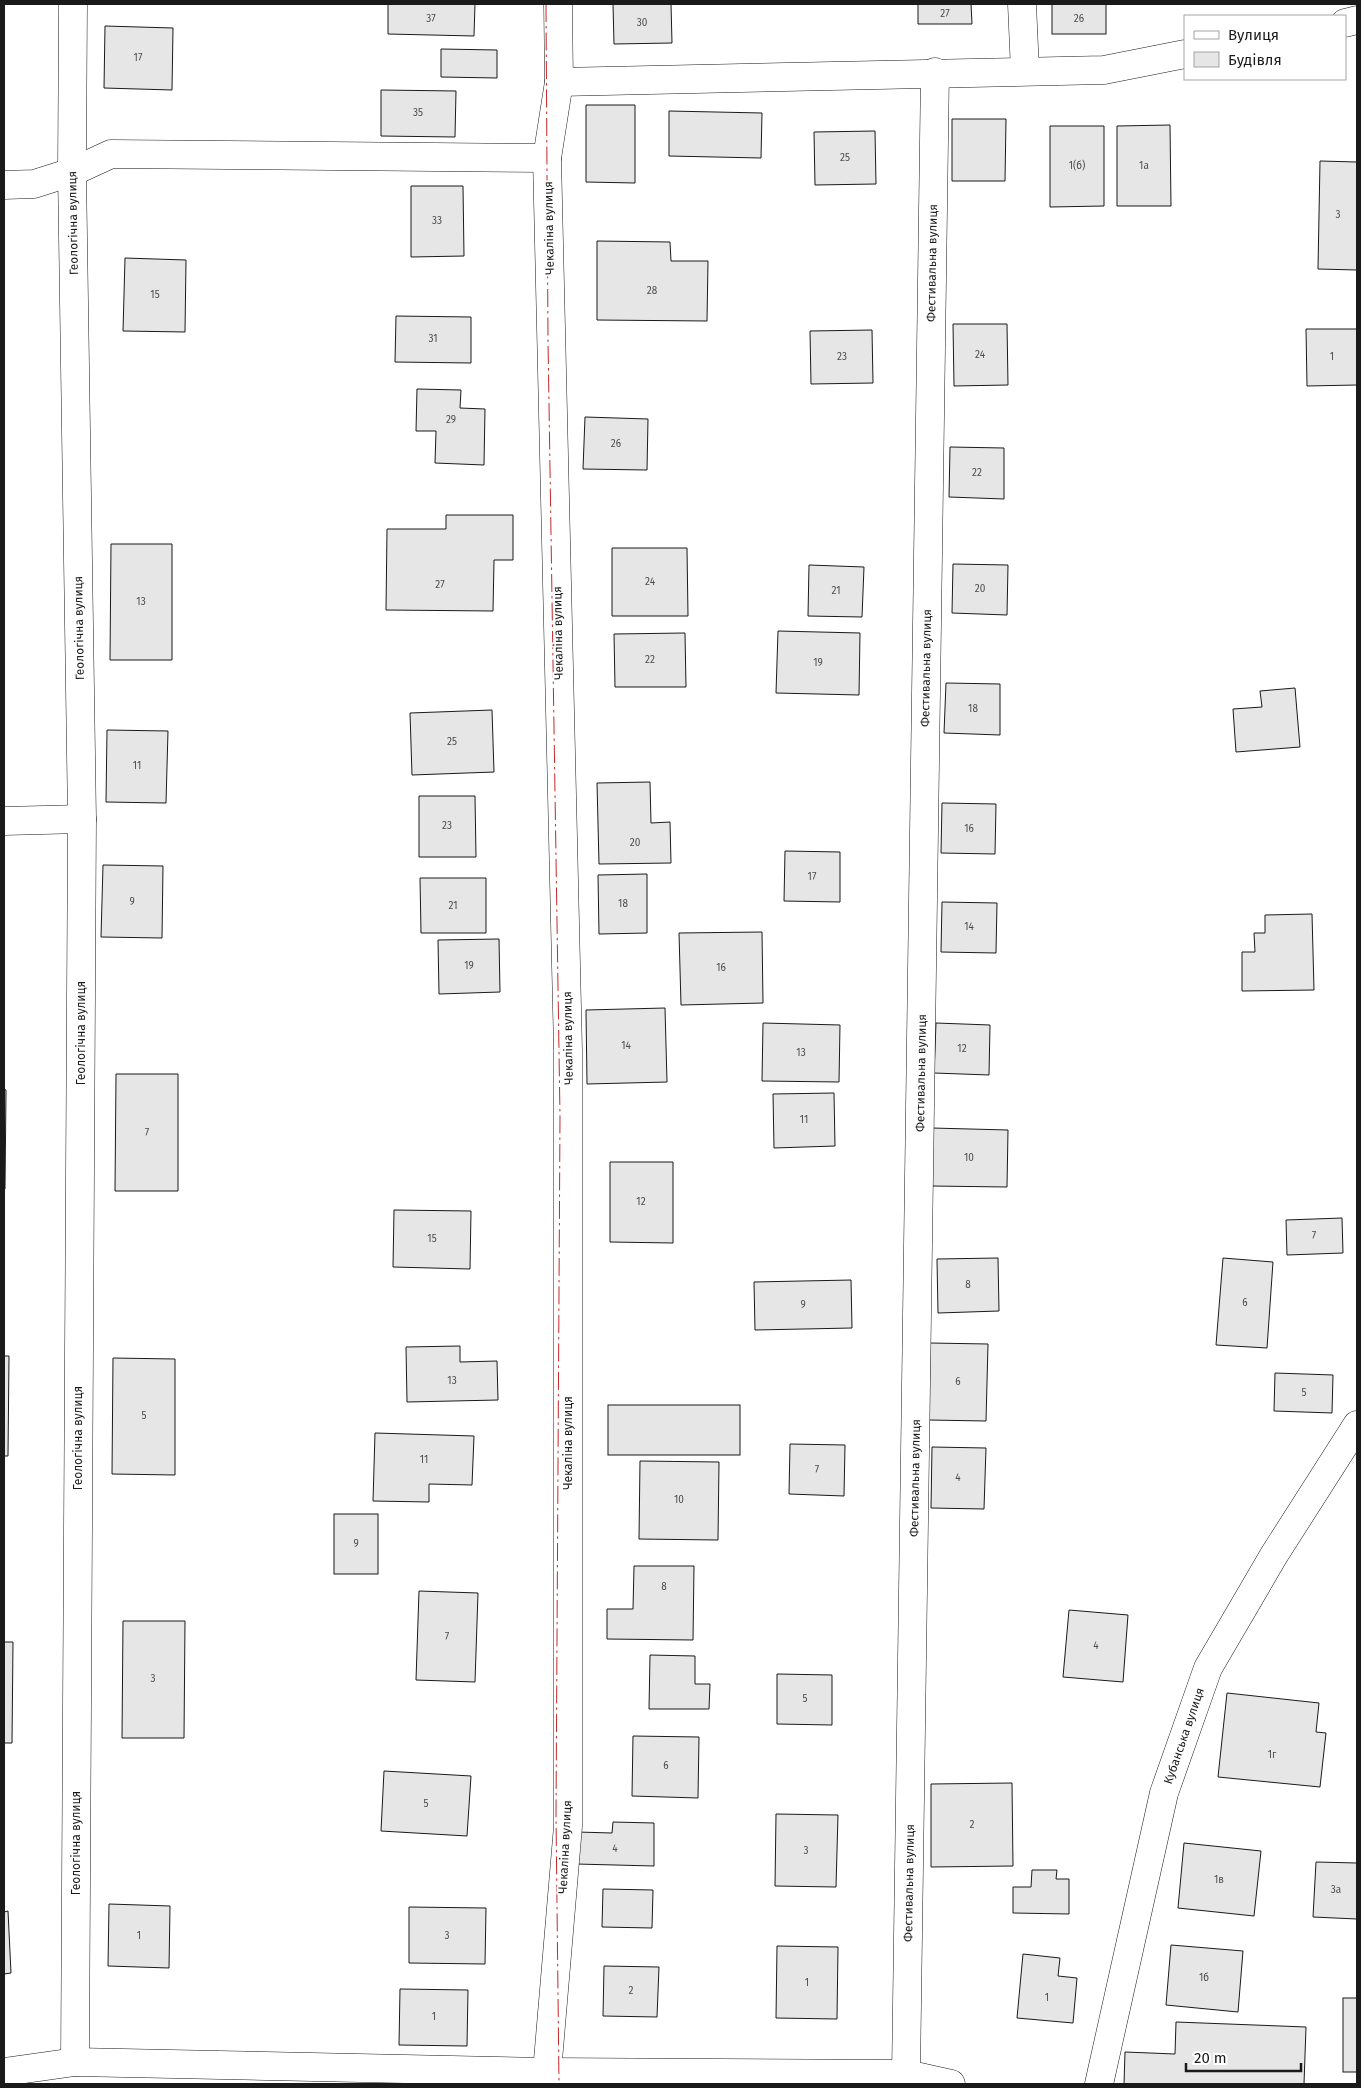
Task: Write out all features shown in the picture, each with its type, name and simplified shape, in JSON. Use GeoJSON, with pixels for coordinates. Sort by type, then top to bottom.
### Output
{"type":"FeatureCollection","features":[{"type":"Feature","properties":{"kind":"street","name":"Геологічна вулиця"},"geometry":{"type":"LineString","coordinates":[[73,4],[72,172],[82,819],[75,2062]]}},
{"type":"Feature","properties":{"kind":"street","name":"Чекаліна вулиця"},"geometry":{"type":"LineString","coordinates":[[547,2072],[568,1826],[568,1050],[547,158],[559,82],[558,4]]}},
{"type":"Feature","properties":{"kind":"street"},"geometry":{"type":"LineString","coordinates":[[1022,4],[1024,71]]}},
{"type":"Feature","properties":{"kind":"street"},"geometry":{"type":"LineString","coordinates":[[559,82],[935,72],[1104,70],[1184,54]]}},
{"type":"Feature","properties":{"kind":"street","name":"Фестивальна вулиця"},"geometry":{"type":"LineString","coordinates":[[906,2074],[935,72]]}},
{"type":"Feature","properties":{"kind":"street"},"geometry":{"type":"LineString","coordinates":[[4,185],[34,184],[72,172],[111,154],[547,158]]}},
{"type":"Feature","properties":{"kind":"street"},"geometry":{"type":"LineString","coordinates":[[4,821],[82,819]]}},
{"type":"Feature","properties":{"kind":"street","name":"Кубанська вулиця"},"geometry":{"type":"LineString","coordinates":[[1099,2084],[1164,1793],[1208,1668],[1274,1555],[1357,1425]]}},
{"type":"Feature","properties":{"kind":"street"},"geometry":{"type":"LineString","coordinates":[[4,2072],[75,2062],[547,2072],[906,2074],[951,2084]]}},
{"type":"Feature","properties":{"kind":"building"},"geometry":{"type":"Polygon","coordinates":[[[388,4],[475,4],[474,36],[388,34],[388,4]]]}},
{"type":"Feature","properties":{"kind":"building"},"geometry":{"type":"Polygon","coordinates":[[[613,4],[671,4],[672,43],[614,44],[613,4]]]}},
{"type":"Feature","properties":{"kind":"building"},"geometry":{"type":"Polygon","coordinates":[[[918,4],[971,4],[972,24],[918,24],[918,4]]]}},
{"type":"Feature","properties":{"kind":"building"},"geometry":{"type":"Polygon","coordinates":[[[1052,4],[1106,4],[1106,34],[1052,34],[1052,4]]]}},
{"type":"Feature","properties":{"kind":"building"},"geometry":{"type":"Polygon","coordinates":[[[105,26],[173,28],[172,90],[104,88],[105,26]]]}},
{"type":"Feature","properties":{"kind":"building"},"geometry":{"type":"Polygon","coordinates":[[[441,49],[497,50],[497,78],[441,77],[441,49]]]}},
{"type":"Feature","properties":{"kind":"building"},"geometry":{"type":"Polygon","coordinates":[[[381,90],[456,91],[455,137],[381,136],[381,90]]]}},
{"type":"Feature","properties":{"kind":"building"},"geometry":{"type":"Polygon","coordinates":[[[586,105],[635,105],[635,183],[586,182],[586,105]]]}},
{"type":"Feature","properties":{"kind":"building"},"geometry":{"type":"Polygon","coordinates":[[[669,111],[762,113],[761,158],[669,156],[669,111]]]}},
{"type":"Feature","properties":{"kind":"building"},"geometry":{"type":"Polygon","coordinates":[[[952,119],[1006,119],[1005,181],[952,181],[952,119]]]}},
{"type":"Feature","properties":{"kind":"building"},"geometry":{"type":"Polygon","coordinates":[[[1170,125],[1171,206],[1117,206],[1117,126],[1170,125]]]}},
{"type":"Feature","properties":{"kind":"building"},"geometry":{"type":"Polygon","coordinates":[[[1050,126],[1104,126],[1104,206],[1050,207],[1050,126]]]}},
{"type":"Feature","properties":{"kind":"building"},"geometry":{"type":"Polygon","coordinates":[[[875,131],[876,184],[815,185],[814,132],[875,131]]]}},
{"type":"Feature","properties":{"kind":"building"},"geometry":{"type":"Polygon","coordinates":[[[1320,161],[1357,162],[1357,270],[1318,269],[1320,161]]]}},
{"type":"Feature","properties":{"kind":"building"},"geometry":{"type":"Polygon","coordinates":[[[411,186],[463,186],[464,256],[411,257],[411,186]]]}},
{"type":"Feature","properties":{"kind":"building"},"geometry":{"type":"Polygon","coordinates":[[[597,241],[670,242],[671,261],[708,261],[707,321],[597,320],[597,241]]]}},
{"type":"Feature","properties":{"kind":"building"},"geometry":{"type":"Polygon","coordinates":[[[125,258],[186,260],[185,332],[123,331],[125,258]]]}},
{"type":"Feature","properties":{"kind":"building"},"geometry":{"type":"Polygon","coordinates":[[[396,316],[471,317],[471,363],[395,362],[396,316]]]}},
{"type":"Feature","properties":{"kind":"building"},"geometry":{"type":"Polygon","coordinates":[[[953,324],[1007,324],[1008,385],[954,386],[953,324]]]}},
{"type":"Feature","properties":{"kind":"building"},"geometry":{"type":"Polygon","coordinates":[[[1306,329],[1357,329],[1357,385],[1307,386],[1306,329]]]}},
{"type":"Feature","properties":{"kind":"building"},"geometry":{"type":"Polygon","coordinates":[[[872,330],[873,383],[811,384],[810,331],[872,330]]]}},
{"type":"Feature","properties":{"kind":"building"},"geometry":{"type":"Polygon","coordinates":[[[417,389],[461,390],[460,408],[485,409],[484,465],[435,463],[436,431],[416,431],[417,389]]]}},
{"type":"Feature","properties":{"kind":"building"},"geometry":{"type":"Polygon","coordinates":[[[585,417],[648,419],[647,470],[583,469],[585,417]]]}},
{"type":"Feature","properties":{"kind":"building"},"geometry":{"type":"Polygon","coordinates":[[[950,447],[1004,448],[1004,499],[949,497],[950,447]]]}},
{"type":"Feature","properties":{"kind":"building"},"geometry":{"type":"Polygon","coordinates":[[[446,515],[513,515],[513,560],[494,560],[493,611],[386,610],[387,529],[446,529],[446,515]]]}},
{"type":"Feature","properties":{"kind":"building"},"geometry":{"type":"Polygon","coordinates":[[[111,544],[172,544],[172,660],[110,660],[111,544]]]}},
{"type":"Feature","properties":{"kind":"building"},"geometry":{"type":"Polygon","coordinates":[[[612,548],[687,548],[688,616],[612,616],[612,548]]]}},
{"type":"Feature","properties":{"kind":"building"},"geometry":{"type":"Polygon","coordinates":[[[953,564],[1008,565],[1007,615],[952,613],[953,564]]]}},
{"type":"Feature","properties":{"kind":"building"},"geometry":{"type":"Polygon","coordinates":[[[809,565],[864,567],[862,617],[808,616],[809,565]]]}},
{"type":"Feature","properties":{"kind":"building"},"geometry":{"type":"Polygon","coordinates":[[[778,631],[860,633],[859,695],[776,693],[778,631]]]}},
{"type":"Feature","properties":{"kind":"building"},"geometry":{"type":"Polygon","coordinates":[[[685,633],[686,687],[615,687],[614,634],[685,633]]]}},
{"type":"Feature","properties":{"kind":"building"},"geometry":{"type":"Polygon","coordinates":[[[946,683],[1000,684],[1000,735],[944,733],[946,683]]]}},
{"type":"Feature","properties":{"kind":"building"},"geometry":{"type":"Polygon","coordinates":[[[1295,688],[1300,747],[1236,752],[1233,709],[1262,707],[1260,691],[1295,688]]]}},
{"type":"Feature","properties":{"kind":"building"},"geometry":{"type":"Polygon","coordinates":[[[492,710],[494,772],[412,775],[410,713],[492,710]]]}},
{"type":"Feature","properties":{"kind":"building"},"geometry":{"type":"Polygon","coordinates":[[[107,730],[168,731],[166,803],[106,802],[107,730]]]}},
{"type":"Feature","properties":{"kind":"building"},"geometry":{"type":"Polygon","coordinates":[[[650,782],[651,823],[670,822],[671,863],[599,864],[597,783],[650,782]]]}},
{"type":"Feature","properties":{"kind":"building"},"geometry":{"type":"Polygon","coordinates":[[[419,796],[475,796],[476,857],[419,857],[419,796]]]}},
{"type":"Feature","properties":{"kind":"building"},"geometry":{"type":"Polygon","coordinates":[[[942,803],[996,804],[995,854],[941,853],[942,803]]]}},
{"type":"Feature","properties":{"kind":"building"},"geometry":{"type":"Polygon","coordinates":[[[785,851],[840,852],[840,902],[784,901],[785,851]]]}},
{"type":"Feature","properties":{"kind":"building"},"geometry":{"type":"Polygon","coordinates":[[[103,865],[163,866],[162,938],[101,937],[103,865]]]}},
{"type":"Feature","properties":{"kind":"building"},"geometry":{"type":"Polygon","coordinates":[[[647,874],[647,933],[599,934],[598,875],[647,874]]]}},
{"type":"Feature","properties":{"kind":"building"},"geometry":{"type":"Polygon","coordinates":[[[420,878],[486,878],[486,933],[421,933],[420,878]]]}},
{"type":"Feature","properties":{"kind":"building"},"geometry":{"type":"Polygon","coordinates":[[[942,902],[997,903],[996,953],[941,952],[942,902]]]}},
{"type":"Feature","properties":{"kind":"building"},"geometry":{"type":"Polygon","coordinates":[[[1312,914],[1314,990],[1242,991],[1242,952],[1255,952],[1254,933],[1265,933],[1265,915],[1312,914]]]}},
{"type":"Feature","properties":{"kind":"building"},"geometry":{"type":"Polygon","coordinates":[[[762,932],[763,1003],[681,1005],[679,933],[762,932]]]}},
{"type":"Feature","properties":{"kind":"building"},"geometry":{"type":"Polygon","coordinates":[[[499,939],[500,992],[439,994],[438,940],[499,939]]]}},
{"type":"Feature","properties":{"kind":"building"},"geometry":{"type":"Polygon","coordinates":[[[665,1008],[667,1082],[587,1084],[586,1010],[665,1008]]]}},
{"type":"Feature","properties":{"kind":"building"},"geometry":{"type":"Polygon","coordinates":[[[763,1023],[840,1025],[839,1082],[762,1081],[763,1023]]]}},
{"type":"Feature","properties":{"kind":"building"},"geometry":{"type":"Polygon","coordinates":[[[936,1023],[990,1025],[989,1075],[934,1073],[936,1023]]]}},
{"type":"Feature","properties":{"kind":"building"},"geometry":{"type":"Polygon","coordinates":[[[116,1074],[178,1074],[178,1191],[115,1191],[116,1074]]]}},
{"type":"Feature","properties":{"kind":"building"},"geometry":{"type":"Polygon","coordinates":[[[4,1089],[6,1090],[5,1189],[4,1189],[4,1089]]]}},
{"type":"Feature","properties":{"kind":"building"},"geometry":{"type":"Polygon","coordinates":[[[834,1093],[835,1146],[774,1148],[773,1094],[834,1093]]]}},
{"type":"Feature","properties":{"kind":"building"},"geometry":{"type":"Polygon","coordinates":[[[932,1128],[1008,1130],[1007,1187],[931,1186],[932,1128]]]}},
{"type":"Feature","properties":{"kind":"building"},"geometry":{"type":"Polygon","coordinates":[[[610,1162],[673,1162],[673,1243],[610,1242],[610,1162]]]}},
{"type":"Feature","properties":{"kind":"building"},"geometry":{"type":"Polygon","coordinates":[[[394,1210],[471,1211],[470,1269],[393,1267],[394,1210]]]}},
{"type":"Feature","properties":{"kind":"building"},"geometry":{"type":"Polygon","coordinates":[[[1342,1218],[1343,1253],[1287,1255],[1286,1220],[1342,1218]]]}},
{"type":"Feature","properties":{"kind":"building"},"geometry":{"type":"Polygon","coordinates":[[[998,1258],[999,1311],[938,1313],[937,1259],[998,1258]]]}},
{"type":"Feature","properties":{"kind":"building"},"geometry":{"type":"Polygon","coordinates":[[[1223,1258],[1273,1262],[1267,1348],[1216,1345],[1223,1258]]]}},
{"type":"Feature","properties":{"kind":"building"},"geometry":{"type":"Polygon","coordinates":[[[851,1280],[852,1328],[755,1330],[754,1282],[851,1280]]]}},
{"type":"Feature","properties":{"kind":"building"},"geometry":{"type":"Polygon","coordinates":[[[930,1343],[988,1344],[986,1421],[929,1420],[930,1343]]]}},
{"type":"Feature","properties":{"kind":"building"},"geometry":{"type":"Polygon","coordinates":[[[460,1346],[460,1362],[497,1361],[498,1400],[407,1402],[406,1347],[460,1346]]]}},
{"type":"Feature","properties":{"kind":"building"},"geometry":{"type":"Polygon","coordinates":[[[4,1356],[9,1356],[8,1456],[4,1456],[4,1356]]]}},
{"type":"Feature","properties":{"kind":"building"},"geometry":{"type":"Polygon","coordinates":[[[113,1358],[175,1359],[175,1475],[112,1474],[113,1358]]]}},
{"type":"Feature","properties":{"kind":"building"},"geometry":{"type":"Polygon","coordinates":[[[1275,1373],[1333,1375],[1332,1413],[1274,1411],[1275,1373]]]}},
{"type":"Feature","properties":{"kind":"building"},"geometry":{"type":"Polygon","coordinates":[[[608,1405],[740,1405],[740,1455],[608,1455],[608,1405]]]}},
{"type":"Feature","properties":{"kind":"building"},"geometry":{"type":"Polygon","coordinates":[[[375,1433],[474,1436],[472,1485],[429,1484],[429,1502],[373,1501],[375,1433]]]}},
{"type":"Feature","properties":{"kind":"building"},"geometry":{"type":"Polygon","coordinates":[[[790,1444],[845,1445],[844,1496],[789,1494],[790,1444]]]}},
{"type":"Feature","properties":{"kind":"building"},"geometry":{"type":"Polygon","coordinates":[[[932,1447],[986,1448],[984,1509],[931,1508],[932,1447]]]}},
{"type":"Feature","properties":{"kind":"building"},"geometry":{"type":"Polygon","coordinates":[[[640,1461],[719,1462],[718,1540],[639,1539],[640,1461]]]}},
{"type":"Feature","properties":{"kind":"building"},"geometry":{"type":"Polygon","coordinates":[[[334,1514],[378,1514],[378,1574],[334,1574],[334,1514]]]}},
{"type":"Feature","properties":{"kind":"building"},"geometry":{"type":"Polygon","coordinates":[[[634,1566],[694,1566],[693,1640],[607,1639],[607,1609],[633,1609],[634,1566]]]}},
{"type":"Feature","properties":{"kind":"building"},"geometry":{"type":"Polygon","coordinates":[[[419,1591],[478,1593],[475,1682],[416,1680],[419,1591]]]}},
{"type":"Feature","properties":{"kind":"building"},"geometry":{"type":"Polygon","coordinates":[[[1069,1610],[1128,1615],[1123,1682],[1063,1677],[1069,1610]]]}},
{"type":"Feature","properties":{"kind":"building"},"geometry":{"type":"Polygon","coordinates":[[[123,1621],[185,1621],[184,1738],[122,1738],[123,1621]]]}},
{"type":"Feature","properties":{"kind":"building"},"geometry":{"type":"Polygon","coordinates":[[[4,1642],[13,1642],[12,1743],[4,1743],[4,1642]]]}},
{"type":"Feature","properties":{"kind":"building"},"geometry":{"type":"Polygon","coordinates":[[[650,1655],[695,1656],[695,1684],[710,1684],[709,1709],[649,1709],[650,1655]]]}},
{"type":"Feature","properties":{"kind":"building"},"geometry":{"type":"Polygon","coordinates":[[[777,1674],[832,1675],[832,1725],[777,1724],[777,1674]]]}},
{"type":"Feature","properties":{"kind":"building"},"geometry":{"type":"Polygon","coordinates":[[[1227,1693],[1319,1703],[1316,1732],[1326,1733],[1320,1787],[1218,1777],[1227,1693]]]}},
{"type":"Feature","properties":{"kind":"building"},"geometry":{"type":"Polygon","coordinates":[[[633,1736],[699,1737],[698,1798],[632,1796],[633,1736]]]}},
{"type":"Feature","properties":{"kind":"building"},"geometry":{"type":"Polygon","coordinates":[[[384,1771],[471,1776],[467,1836],[381,1831],[384,1771]]]}},
{"type":"Feature","properties":{"kind":"building"},"geometry":{"type":"Polygon","coordinates":[[[1012,1783],[1013,1866],[931,1867],[931,1784],[1012,1783]]]}},
{"type":"Feature","properties":{"kind":"building"},"geometry":{"type":"Polygon","coordinates":[[[776,1814],[838,1815],[836,1887],[775,1886],[776,1814]]]}},
{"type":"Feature","properties":{"kind":"building"},"geometry":{"type":"Polygon","coordinates":[[[613,1822],[654,1823],[654,1866],[576,1864],[577,1832],[612,1833],[613,1822]]]}},
{"type":"Feature","properties":{"kind":"building"},"geometry":{"type":"Polygon","coordinates":[[[1184,1843],[1261,1851],[1254,1916],[1178,1908],[1184,1843]]]}},
{"type":"Feature","properties":{"kind":"building"},"geometry":{"type":"Polygon","coordinates":[[[1316,1862],[1357,1863],[1357,1919],[1313,1917],[1316,1862]]]}},
{"type":"Feature","properties":{"kind":"building"},"geometry":{"type":"Polygon","coordinates":[[[1032,1870],[1057,1870],[1056,1879],[1069,1879],[1069,1914],[1013,1913],[1013,1887],[1031,1887],[1032,1870]]]}},
{"type":"Feature","properties":{"kind":"building"},"geometry":{"type":"Polygon","coordinates":[[[603,1889],[653,1890],[652,1928],[602,1927],[603,1889]]]}},
{"type":"Feature","properties":{"kind":"building"},"geometry":{"type":"Polygon","coordinates":[[[109,1904],[170,1906],[169,1968],[108,1966],[109,1904]]]}},
{"type":"Feature","properties":{"kind":"building"},"geometry":{"type":"Polygon","coordinates":[[[409,1907],[486,1908],[485,1964],[409,1963],[409,1907]]]}},
{"type":"Feature","properties":{"kind":"building"},"geometry":{"type":"Polygon","coordinates":[[[8,1911],[11,1973],[4,1974],[4,1912],[8,1911]]]}},
{"type":"Feature","properties":{"kind":"building"},"geometry":{"type":"Polygon","coordinates":[[[1171,1945],[1243,1951],[1238,2012],[1166,2005],[1171,1945]]]}},
{"type":"Feature","properties":{"kind":"building"},"geometry":{"type":"Polygon","coordinates":[[[777,1946],[838,1947],[837,2019],[776,2018],[777,1946]]]}},
{"type":"Feature","properties":{"kind":"building"},"geometry":{"type":"Polygon","coordinates":[[[1023,1954],[1060,1958],[1058,1976],[1077,1978],[1073,2023],[1017,2018],[1023,1954]]]}},
{"type":"Feature","properties":{"kind":"building"},"geometry":{"type":"Polygon","coordinates":[[[604,1966],[659,1967],[657,2017],[603,2016],[604,1966]]]}},
{"type":"Feature","properties":{"kind":"building"},"geometry":{"type":"Polygon","coordinates":[[[400,1989],[468,1990],[467,2046],[399,2045],[400,1989]]]}},
{"type":"Feature","properties":{"kind":"building"},"geometry":{"type":"Polygon","coordinates":[[[1343,1998],[1357,1998],[1357,2072],[1343,2072],[1343,1998]]]}},
{"type":"Feature","properties":{"kind":"building"},"geometry":{"type":"Polygon","coordinates":[[[1176,2022],[1306,2027],[1304,2084],[1124,2084],[1125,2052],[1175,2054],[1176,2022]]]}},
{"type":"Feature","properties":{"kind":"power"},"geometry":{"type":"LineString","coordinates":[[546,4],[548,339],[560,1116],[556,1815],[559,2084]]}}]}
